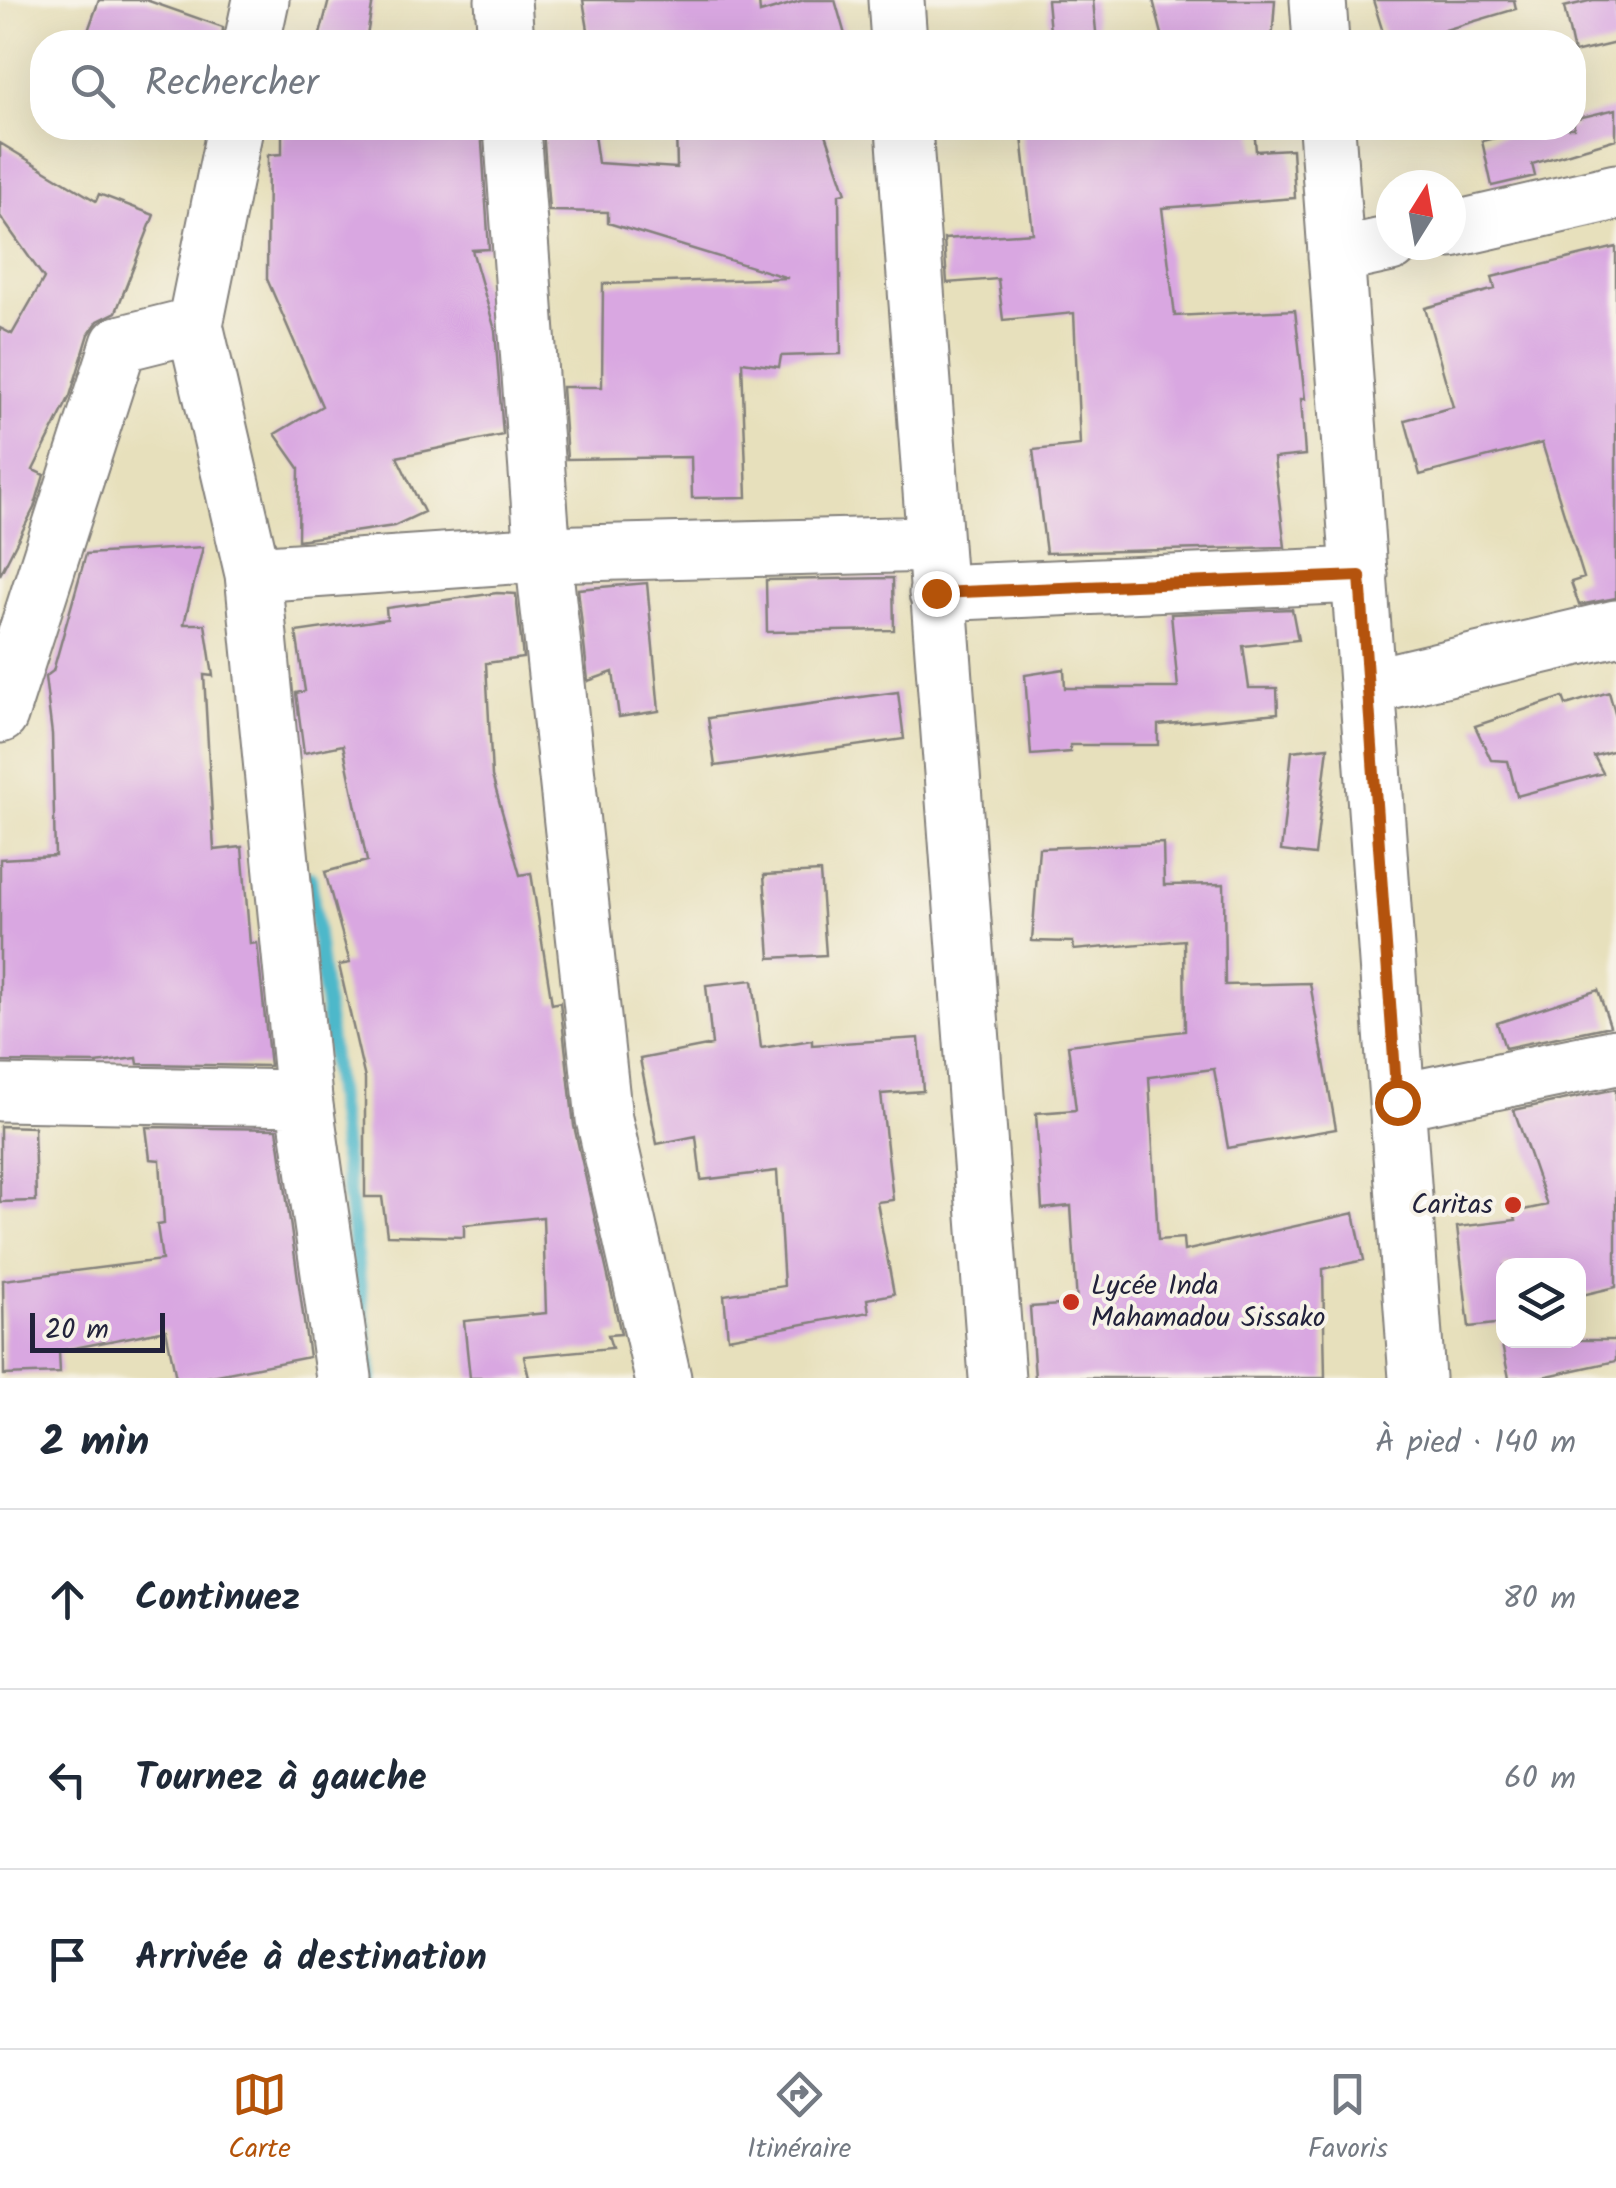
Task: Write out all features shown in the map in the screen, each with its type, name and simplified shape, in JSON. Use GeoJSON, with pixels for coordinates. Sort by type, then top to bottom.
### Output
{"type":"FeatureCollection","features":[{"type":"Feature","properties":{"kind":"street"},"geometry":{"type":"LineString","coordinates":[[254,30],[260,0]]}},
{"type":"Feature","properties":{"kind":"street"},"geometry":{"type":"LineString","coordinates":[[503,0],[505,30]]}},
{"type":"Feature","properties":{"kind":"street"},"geometry":{"type":"LineString","coordinates":[[896,0],[898,30]]}},
{"type":"Feature","properties":{"kind":"street"},"geometry":{"type":"LineString","coordinates":[[1318,0],[1321,30]]}},
{"type":"Feature","properties":{"kind":"street"},"geometry":{"type":"LineString","coordinates":[[233,140],[195,325],[253,574],[304,1098],[344,1378]]}},
{"type":"Feature","properties":{"kind":"street"},"geometry":{"type":"LineString","coordinates":[[513,140],[542,554],[604,1118],[663,1378]]}},
{"type":"Feature","properties":{"kind":"street"},"geometry":{"type":"LineString","coordinates":[[905,140],[997,1378]]}},
{"type":"Feature","properties":{"kind":"street"},"geometry":{"type":"LineString","coordinates":[[1328,140],[1417,1378]]}},
{"type":"Feature","properties":{"kind":"street"},"geometry":{"type":"LineString","coordinates":[[1466,227],[1616,192]]}},
{"type":"Feature","properties":{"kind":"street"},"geometry":{"type":"LineString","coordinates":[[1336,256],[1376,247]]}},
{"type":"Feature","properties":{"kind":"street"},"geometry":{"type":"LineString","coordinates":[[0,715],[119,344],[195,325]]}},
{"type":"Feature","properties":{"kind":"street"},"geometry":{"type":"LineString","coordinates":[[253,574],[542,554],[934,569],[1360,576]]}},
{"type":"Feature","properties":{"kind":"street"},"geometry":{"type":"LineString","coordinates":[[1368,688],[1616,628]]}},
{"type":"Feature","properties":{"kind":"street"},"geometry":{"type":"LineString","coordinates":[[1397,1102],[1616,1057]]}},
{"type":"Feature","properties":{"kind":"street"},"geometry":{"type":"LineString","coordinates":[[0,1093],[304,1098]]}},
{"type":"Feature","properties":{"kind":"building"},"geometry":{"type":"Polygon","coordinates":[[[99,0],[146,0],[223,27],[223,30],[88,30],[99,0]]]}},
{"type":"Feature","properties":{"kind":"building"},"geometry":{"type":"Polygon","coordinates":[[[329,0],[373,0],[368,30],[321,30],[329,0]]]}},
{"type":"Feature","properties":{"kind":"building"},"geometry":{"type":"Polygon","coordinates":[[[583,0],[759,0],[760,13],[804,0],[835,0],[844,30],[588,30],[583,0]]]}},
{"type":"Feature","properties":{"kind":"building"},"geometry":{"type":"Polygon","coordinates":[[[1047,0],[1093,0],[1096,30],[1050,30],[1047,0]]]}},
{"type":"Feature","properties":{"kind":"building"},"geometry":{"type":"Polygon","coordinates":[[[1153,0],[1275,0],[1273,30],[1161,30],[1153,0]]]}},
{"type":"Feature","properties":{"kind":"building"},"geometry":{"type":"Polygon","coordinates":[[[1373,0],[1514,0],[1516,9],[1445,30],[1382,30],[1373,0]]]}},
{"type":"Feature","properties":{"kind":"building"},"geometry":{"type":"Polygon","coordinates":[[[1593,0],[1616,0],[1616,43],[1586,50],[1586,30],[1569,30],[1564,7],[1593,0]]]}},
{"type":"Feature","properties":{"kind":"building"},"geometry":{"type":"Polygon","coordinates":[[[1616,109],[1616,139],[1532,164],[1535,176],[1492,186],[1482,141],[1586,140],[1586,116],[1616,109]]]}},
{"type":"Feature","properties":{"kind":"building"},"geometry":{"type":"Polygon","coordinates":[[[282,140],[482,140],[489,249],[472,250],[495,330],[503,435],[397,457],[424,512],[394,526],[298,540],[299,468],[275,434],[322,406],[267,279],[268,155],[282,154],[282,140]]]}},
{"type":"Feature","properties":{"kind":"building"},"geometry":{"type":"Polygon","coordinates":[[[544,140],[595,140],[598,163],[677,168],[676,140],[828,140],[846,193],[839,194],[841,354],[781,356],[779,367],[742,362],[747,497],[692,498],[691,457],[567,459],[562,387],[602,387],[603,284],[788,278],[608,223],[608,212],[549,211],[544,140]]]}},
{"type":"Feature","properties":{"kind":"building"},"geometry":{"type":"Polygon","coordinates":[[[1022,140],[1255,140],[1256,151],[1292,149],[1295,198],[1162,208],[1175,316],[1295,310],[1305,399],[1301,399],[1305,455],[1274,458],[1285,547],[1046,553],[1033,450],[1080,445],[1074,313],[1003,320],[998,279],[947,283],[944,239],[1033,233],[1022,140]]]}},
{"type":"Feature","properties":{"kind":"building"},"geometry":{"type":"Polygon","coordinates":[[[0,143],[96,201],[99,194],[154,215],[116,312],[98,321],[89,334],[70,396],[33,470],[44,475],[34,508],[0,575],[0,328],[12,334],[44,278],[0,216],[0,143]]]}},
{"type":"Feature","properties":{"kind":"building"},"geometry":{"type":"Polygon","coordinates":[[[1616,247],[1616,598],[1579,605],[1571,582],[1584,578],[1542,443],[1420,475],[1405,420],[1453,407],[1425,308],[1495,289],[1492,277],[1616,247]]]}},
{"type":"Feature","properties":{"kind":"building"},"geometry":{"type":"Polygon","coordinates":[[[203,547],[184,624],[205,624],[213,676],[204,675],[214,850],[242,847],[250,944],[257,943],[270,1066],[138,1064],[137,1058],[96,1063],[0,1062],[0,859],[55,856],[52,734],[45,677],[53,671],[86,554],[203,547]]]}},
{"type":"Feature","properties":{"kind":"building"},"geometry":{"type":"Polygon","coordinates":[[[893,578],[894,630],[767,632],[766,580],[893,578]]]}},
{"type":"Feature","properties":{"kind":"building"},"geometry":{"type":"Polygon","coordinates":[[[647,583],[659,711],[619,717],[613,672],[588,681],[578,589],[647,583]]]}},
{"type":"Feature","properties":{"kind":"building"},"geometry":{"type":"Polygon","coordinates":[[[497,593],[516,594],[523,658],[486,663],[492,776],[520,875],[531,873],[552,1004],[560,1002],[574,1126],[621,1334],[608,1335],[612,1348],[524,1356],[529,1378],[470,1378],[464,1321],[546,1313],[543,1217],[464,1225],[464,1237],[387,1235],[382,1197],[365,1197],[365,1079],[339,965],[350,963],[325,872],[367,861],[343,745],[304,753],[296,693],[305,691],[296,632],[387,619],[386,608],[497,593]]]}},
{"type":"Feature","properties":{"kind":"building"},"geometry":{"type":"Polygon","coordinates":[[[1292,609],[1298,640],[1243,646],[1249,688],[1277,688],[1278,713],[1158,725],[1158,745],[1070,745],[1070,752],[1031,755],[1025,675],[1064,669],[1065,688],[1178,688],[1171,614],[1292,609]]]}},
{"type":"Feature","properties":{"kind":"building"},"geometry":{"type":"Polygon","coordinates":[[[898,692],[904,739],[715,766],[708,718],[898,692]]]}},
{"type":"Feature","properties":{"kind":"building"},"geometry":{"type":"Polygon","coordinates":[[[1609,692],[1616,717],[1616,750],[1594,756],[1603,773],[1517,796],[1508,761],[1491,760],[1475,726],[1563,697],[1566,705],[1609,692]]]}},
{"type":"Feature","properties":{"kind":"building"},"geometry":{"type":"Polygon","coordinates":[[[1328,747],[1315,855],[1281,851],[1292,751],[1328,747]]]}},
{"type":"Feature","properties":{"kind":"building"},"geometry":{"type":"Polygon","coordinates":[[[1163,843],[1164,885],[1224,884],[1225,985],[1310,983],[1336,1129],[1228,1148],[1214,1069],[1149,1077],[1158,1240],[1183,1238],[1184,1251],[1354,1213],[1364,1260],[1323,1269],[1325,1378],[1035,1378],[1030,1307],[1077,1304],[1071,1206],[1042,1209],[1036,1113],[1076,1110],[1068,1045],[1185,1031],[1184,940],[1074,950],[1073,942],[1032,941],[1039,848],[1163,843]]]}},
{"type":"Feature","properties":{"kind":"building"},"geometry":{"type":"Polygon","coordinates":[[[820,872],[826,955],[770,958],[764,875],[820,872]]]}},
{"type":"Feature","properties":{"kind":"building"},"geometry":{"type":"Polygon","coordinates":[[[753,980],[761,1048],[812,1040],[812,1045],[919,1038],[923,1091],[881,1094],[893,1200],[877,1202],[894,1294],[867,1299],[869,1312],[728,1338],[724,1295],[784,1286],[777,1171],[701,1180],[696,1136],[657,1144],[640,1059],[712,1045],[706,985],[753,980]]]}},
{"type":"Feature","properties":{"kind":"building"},"geometry":{"type":"Polygon","coordinates":[[[1598,990],[1610,1026],[1505,1048],[1497,1023],[1598,990]]]}},
{"type":"Feature","properties":{"kind":"building"},"geometry":{"type":"Polygon","coordinates":[[[1616,1089],[1616,1287],[1586,1294],[1586,1258],[1496,1258],[1496,1324],[1469,1327],[1457,1227],[1516,1220],[1514,1212],[1547,1205],[1514,1110],[1616,1089]]]}},
{"type":"Feature","properties":{"kind":"building"},"geometry":{"type":"Polygon","coordinates":[[[0,1126],[34,1127],[36,1201],[0,1202],[0,1126]]]}},
{"type":"Feature","properties":{"kind":"building"},"geometry":{"type":"Polygon","coordinates":[[[146,1127],[277,1129],[309,1357],[202,1378],[176,1378],[166,1330],[59,1351],[60,1373],[4,1375],[3,1280],[162,1260],[157,1225],[164,1224],[160,1160],[150,1159],[146,1127]]]}},
{"type":"Feature","properties":{"kind":"building"},"geometry":{"type":"Polygon","coordinates":[[[1586,1340],[1616,1340],[1616,1361],[1538,1378],[1509,1378],[1503,1348],[1586,1348],[1586,1340]]]}},
{"type":"Feature","properties":{"kind":"waterway"},"geometry":{"type":"LineString","coordinates":[[310,877],[371,1378]]}},
{"type":"Feature","properties":{"kind":"place","name":"Caritas"},"geometry":{"type":"Point","coordinates":[1513,1205]}},
{"type":"Feature","properties":{"kind":"place","name":"Lycée Inda Mahamadou Sissako"},"geometry":{"type":"Point","coordinates":[1071,1302]}},
{"type":"Feature","properties":{"kind":"route"},"geometry":{"type":"LineString","coordinates":[[936,593],[1360,576],[1397,1102]]}}]}
